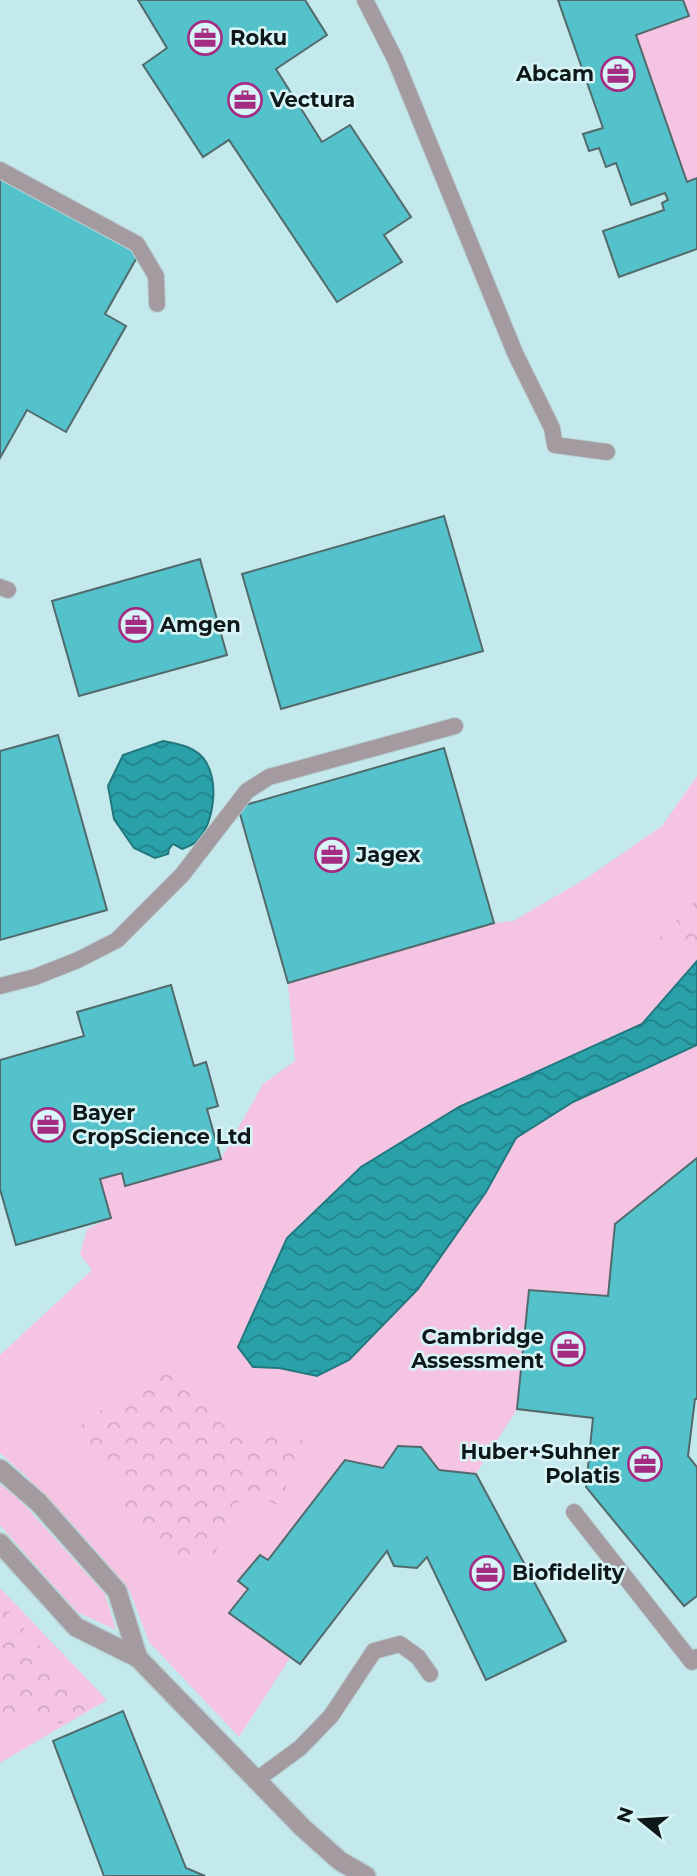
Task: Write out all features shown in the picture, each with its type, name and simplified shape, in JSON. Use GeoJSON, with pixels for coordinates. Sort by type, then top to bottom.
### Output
{"type":"FeatureCollection","features":[{"type":"Feature","properties":{"kind":"street"},"geometry":{"type":"LineString","coordinates":[[0,1469],[39,1503],[117,1591],[138,1658]]}},
{"type":"Feature","properties":{"kind":"street"},"geometry":{"type":"LineString","coordinates":[[0,1543],[76,1627],[138,1658],[303,1828],[340,1861],[366,1876]]}},
{"type":"Feature","properties":{"kind":"lane"},"geometry":{"type":"LineString","coordinates":[[365,0],[395,59],[515,353],[552,428],[555,444],[607,452]]}},
{"type":"Feature","properties":{"kind":"lane"},"geometry":{"type":"LineString","coordinates":[[0,170],[137,244],[156,276],[157,304]]}},
{"type":"Feature","properties":{"kind":"lane"},"geometry":{"type":"LineString","coordinates":[[0,986],[56,968],[117,940],[182,875],[247,791],[269,777],[455,726]]}},
{"type":"Feature","properties":{"kind":"lane"},"geometry":{"type":"LineString","coordinates":[[574,1512],[692,1662],[697,1657]]}},
{"type":"Feature","properties":{"kind":"lane"},"geometry":{"type":"LineString","coordinates":[[255,1781],[300,1748],[331,1716],[374,1651],[400,1644],[418,1657],[430,1674]]}},
{"type":"Feature","properties":{"kind":"shaded area"},"geometry":{"type":"Polygon","coordinates":[[[0,0],[697,0],[697,1876],[0,1876],[0,0]]]}},
{"type":"Feature","properties":{"kind":"green space"},"geometry":{"type":"Polygon","coordinates":[[[683,0],[697,0],[697,178],[687,182],[636,35],[689,16],[683,0]]]}},
{"type":"Feature","properties":{"kind":"green space"},"geometry":{"type":"Polygon","coordinates":[[[697,776],[697,961],[642,1024],[459,1107],[361,1167],[287,1238],[258,1298],[253,1367],[279,1368],[486,1192],[516,1138],[573,1102],[697,1045],[697,1158],[615,1224],[608,1296],[529,1290],[517,1409],[476,1474],[439,1470],[421,1447],[398,1446],[383,1468],[345,1460],[268,1560],[260,1555],[239,1581],[248,1589],[230,1613],[290,1658],[239,1737],[149,1642],[130,1592],[27,1477],[0,1453],[0,1355],[92,1270],[80,1254],[87,1229],[111,1218],[100,1179],[122,1173],[221,1159],[263,1084],[295,1061],[288,983],[494,923],[513,921],[587,878],[662,826],[697,776]]]}},
{"type":"Feature","properties":{"kind":"green space"},"geometry":{"type":"Polygon","coordinates":[[[697,899],[697,947],[690,955],[659,938],[697,899]]]}},
{"type":"Feature","properties":{"kind":"green space"},"geometry":{"type":"Polygon","coordinates":[[[170,1357],[223,1425],[303,1440],[279,1506],[244,1490],[214,1556],[180,1568],[126,1520],[120,1480],[74,1431],[170,1357]]]}},
{"type":"Feature","properties":{"kind":"green space"},"geometry":{"type":"Polygon","coordinates":[[[0,1485],[17,1497],[105,1594],[116,1630],[77,1612],[0,1525],[0,1485]]]}},
{"type":"Feature","properties":{"kind":"green space"},"geometry":{"type":"Polygon","coordinates":[[[0,1588],[107,1700],[0,1763],[0,1588]]]}},
{"type":"Feature","properties":{"kind":"green space"},"geometry":{"type":"Polygon","coordinates":[[[9,1611],[93,1706],[60,1724],[20,1711],[0,1727],[0,1613],[9,1611]]]}},
{"type":"Feature","properties":{"kind":"water"},"geometry":{"type":"Polygon","coordinates":[[[163,741],[187,747],[202,757],[210,771],[213,803],[207,824],[197,841],[182,849],[173,844],[168,854],[155,858],[134,848],[114,819],[108,786],[123,755],[163,741]]]}},
{"type":"Feature","properties":{"kind":"water"},"geometry":{"type":"Polygon","coordinates":[[[697,961],[697,1045],[573,1102],[516,1138],[486,1192],[418,1289],[349,1360],[317,1376],[279,1368],[253,1367],[238,1347],[287,1238],[361,1167],[459,1107],[642,1024],[697,961]]]}},
{"type":"Feature","properties":{"kind":"building"},"geometry":{"type":"Polygon","coordinates":[[[138,0],[305,0],[327,35],[276,69],[322,142],[350,125],[411,217],[384,235],[402,262],[337,302],[229,140],[203,157],[143,65],[167,48],[138,0]]]}},
{"type":"Feature","properties":{"kind":"building"},"geometry":{"type":"Polygon","coordinates":[[[558,0],[683,0],[689,16],[636,35],[687,182],[697,178],[697,249],[619,277],[603,231],[664,210],[662,203],[668,200],[665,193],[631,205],[616,163],[606,167],[599,148],[589,151],[583,134],[603,128],[558,0]]]}},
{"type":"Feature","properties":{"kind":"building"},"geometry":{"type":"Polygon","coordinates":[[[0,173],[140,252],[105,314],[126,326],[66,432],[27,410],[0,458],[0,173]]]}},
{"type":"Feature","properties":{"kind":"building"},"geometry":{"type":"Polygon","coordinates":[[[444,516],[483,651],[281,709],[242,574],[444,516]]]}},
{"type":"Feature","properties":{"kind":"building"},"geometry":{"type":"Polygon","coordinates":[[[200,559],[227,655],[79,696],[52,601],[200,559]]]}},
{"type":"Feature","properties":{"kind":"building"},"geometry":{"type":"Polygon","coordinates":[[[58,735],[107,910],[0,940],[0,751],[58,735]]]}},
{"type":"Feature","properties":{"kind":"building"},"geometry":{"type":"Polygon","coordinates":[[[444,748],[494,923],[288,983],[238,807],[444,748]]]}},
{"type":"Feature","properties":{"kind":"building"},"geometry":{"type":"Polygon","coordinates":[[[171,985],[194,1066],[206,1062],[218,1106],[207,1109],[221,1159],[125,1186],[122,1173],[100,1179],[111,1218],[16,1245],[0,1189],[0,1060],[84,1036],[77,1012],[171,985]]]}},
{"type":"Feature","properties":{"kind":"building"},"geometry":{"type":"Polygon","coordinates":[[[697,1158],[697,1399],[688,1456],[697,1467],[697,1596],[684,1606],[586,1487],[593,1418],[517,1409],[529,1290],[608,1296],[615,1224],[697,1158]]]}},
{"type":"Feature","properties":{"kind":"building"},"geometry":{"type":"Polygon","coordinates":[[[398,1446],[421,1447],[439,1470],[476,1474],[566,1641],[486,1680],[427,1557],[417,1568],[394,1566],[387,1551],[300,1664],[229,1613],[248,1589],[238,1581],[260,1555],[268,1560],[345,1460],[383,1468],[398,1446]]]}},
{"type":"Feature","properties":{"kind":"building"},"geometry":{"type":"Polygon","coordinates":[[[123,1711],[186,1868],[205,1876],[104,1876],[53,1741],[123,1711]]]}},
{"type":"Feature","properties":{"kind":"place","name":"Roku"},"geometry":{"type":"Point","coordinates":[205,38]}},
{"type":"Feature","properties":{"kind":"place","name":"Abcam"},"geometry":{"type":"Point","coordinates":[618,74]}},
{"type":"Feature","properties":{"kind":"place","name":"Vectura"},"geometry":{"type":"Point","coordinates":[245,100]}},
{"type":"Feature","properties":{"kind":"place","name":"Amgen"},"geometry":{"type":"Point","coordinates":[136,625]}},
{"type":"Feature","properties":{"kind":"place","name":"Jagex"},"geometry":{"type":"Point","coordinates":[332,855]}},
{"type":"Feature","properties":{"kind":"place","name":"Bayer CropScience Ltd"},"geometry":{"type":"Point","coordinates":[48,1125]}},
{"type":"Feature","properties":{"kind":"place","name":"Cambridge Assessment"},"geometry":{"type":"Point","coordinates":[568,1349]}},
{"type":"Feature","properties":{"kind":"place","name":"Huber+Suhner Polatis"},"geometry":{"type":"Point","coordinates":[645,1464]}},
{"type":"Feature","properties":{"kind":"place","name":"Biofidelity"},"geometry":{"type":"Point","coordinates":[487,1573]}}]}
